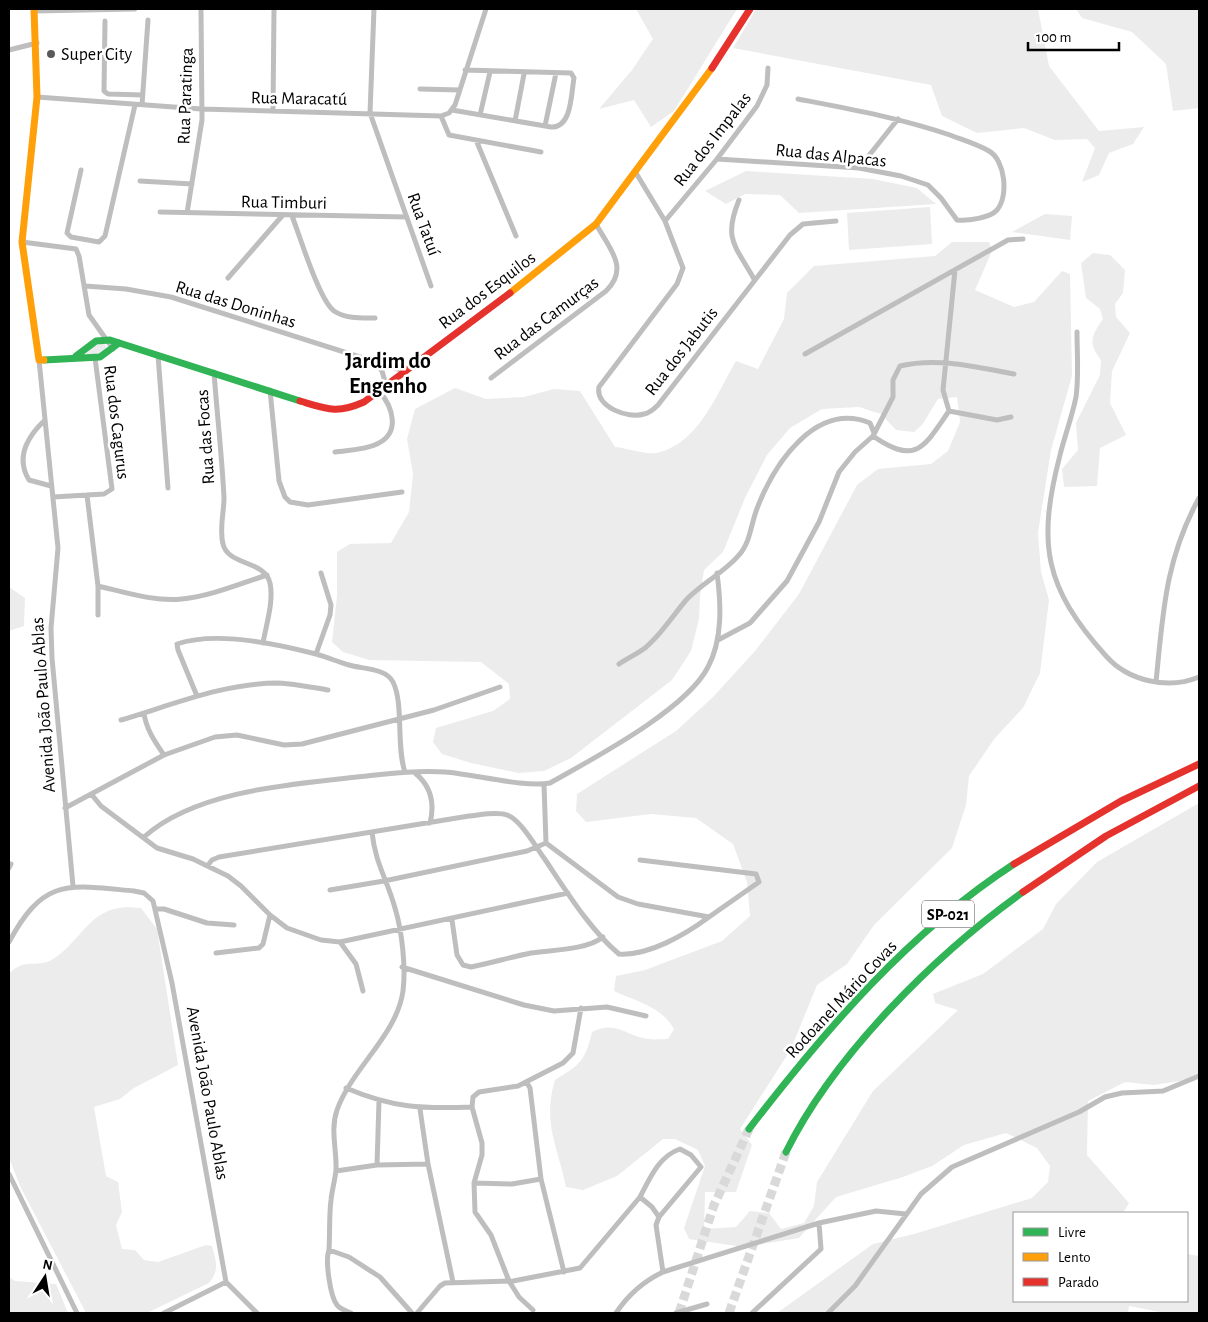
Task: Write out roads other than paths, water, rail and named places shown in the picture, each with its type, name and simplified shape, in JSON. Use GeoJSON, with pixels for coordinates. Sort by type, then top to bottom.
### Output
{"type":"FeatureCollection","features":[{"type":"Feature","properties":{"kind":"main road","name":"Rua dos Esquilos"},"geometry":{"type":"LineString","coordinates":[[106,340],[214,372],[315,406],[337,410],[354,407],[379,391],[556,258],[596,224],[714,67],[750,9]]}},
{"type":"Feature","properties":{"kind":"main road","name":"Avenida João Paulo Ablas"},"geometry":{"type":"LineString","coordinates":[[35,10],[37,97],[22,242],[39,360]]}},
{"type":"Feature","properties":{"kind":"main road"},"geometry":{"type":"LineString","coordinates":[[76,356],[92,343],[106,340]]}},
{"type":"Feature","properties":{"kind":"main road"},"geometry":{"type":"LineString","coordinates":[[39,360],[76,356],[95,358],[113,350],[119,343]]}},
{"type":"Feature","properties":{"kind":"main road","name":"Rodoanel Mário Covas"},"geometry":{"type":"LineString","coordinates":[[749,1129],[780,1088],[859,996],[909,947],[959,905],[1002,872],[1073,825],[1141,789],[1199,764]]}},
{"type":"Feature","properties":{"kind":"main road","name":"SP-021"},"geometry":{"type":"LineString","coordinates":[[786,1152],[806,1113],[848,1059],[911,988],[965,938],[1023,892],[1086,848],[1199,786]]}},
{"type":"Feature","properties":{"kind":"street"},"geometry":{"type":"LineString","coordinates":[[35,10],[135,9]]}},
{"type":"Feature","properties":{"kind":"street","name":"Rua Paratinga"},"geometry":{"type":"LineString","coordinates":[[187,213],[200,137],[202,109],[201,9]]}},
{"type":"Feature","properties":{"kind":"street"},"geometry":{"type":"LineString","coordinates":[[273,111],[274,9]]}},
{"type":"Feature","properties":{"kind":"street"},"geometry":{"type":"LineString","coordinates":[[370,113],[374,9]]}},
{"type":"Feature","properties":{"kind":"street"},"geometry":{"type":"LineString","coordinates":[[452,110],[486,9]]}},
{"type":"Feature","properties":{"kind":"street"},"geometry":{"type":"LineString","coordinates":[[142,105],[148,20]]}},
{"type":"Feature","properties":{"kind":"street"},"geometry":{"type":"LineString","coordinates":[[105,21],[104,91],[108,94],[143,95]]}},
{"type":"Feature","properties":{"kind":"street"},"geometry":{"type":"LineString","coordinates":[[9,50],[37,43]]}},
{"type":"Feature","properties":{"kind":"street","name":"Rua dos Impalas"},"geometry":{"type":"LineString","coordinates":[[665,221],[717,159],[760,100],[767,85],[768,68]]}},
{"type":"Feature","properties":{"kind":"street"},"geometry":{"type":"LineString","coordinates":[[465,70],[524,74],[568,72],[573,76],[566,120],[559,126],[545,126],[452,110],[441,116],[449,134],[541,152]]}},
{"type":"Feature","properties":{"kind":"street"},"geometry":{"type":"LineString","coordinates":[[480,115],[490,72]]}},
{"type":"Feature","properties":{"kind":"street"},"geometry":{"type":"LineString","coordinates":[[545,126],[556,73]]}},
{"type":"Feature","properties":{"kind":"street"},"geometry":{"type":"LineString","coordinates":[[515,121],[524,74]]}},
{"type":"Feature","properties":{"kind":"street"},"geometry":{"type":"LineString","coordinates":[[420,89],[460,90]]}},
{"type":"Feature","properties":{"kind":"street","name":"Rua Maracatú"},"geometry":{"type":"LineString","coordinates":[[37,97],[202,109],[441,116]]}},
{"type":"Feature","properties":{"kind":"street"},"geometry":{"type":"LineString","coordinates":[[798,100],[870,112],[898,119],[859,168]]}},
{"type":"Feature","properties":{"kind":"street"},"geometry":{"type":"LineString","coordinates":[[81,170],[67,233],[71,237],[100,242],[105,236],[135,104]]}},
{"type":"Feature","properties":{"kind":"street","name":"Rua Tatuí"},"geometry":{"type":"LineString","coordinates":[[370,113],[431,286]]}},
{"type":"Feature","properties":{"kind":"street","name":"Rua das Alpacas"},"geometry":{"type":"LineString","coordinates":[[717,159],[859,168],[901,176],[928,185],[941,198],[957,220],[984,217],[994,212],[1001,204],[1003,189],[1001,165],[994,156],[971,143],[898,119]]}},
{"type":"Feature","properties":{"kind":"street"},"geometry":{"type":"LineString","coordinates":[[476,140],[516,236]]}},
{"type":"Feature","properties":{"kind":"street","name":"Rua dos Jabutis"},"geometry":{"type":"LineString","coordinates":[[636,173],[665,221],[683,264],[683,273],[677,284],[603,378],[598,392],[602,402],[626,414],[643,415],[653,410],[754,279],[797,228],[811,222],[836,221]]}},
{"type":"Feature","properties":{"kind":"street"},"geometry":{"type":"LineString","coordinates":[[140,180],[192,184]]}},
{"type":"Feature","properties":{"kind":"street"},"geometry":{"type":"LineString","coordinates":[[739,200],[732,217],[730,230],[734,243],[754,279]]}},
{"type":"Feature","properties":{"kind":"street","name":"Rua Timburi"},"geometry":{"type":"LineString","coordinates":[[160,212],[282,216],[407,217]]}},
{"type":"Feature","properties":{"kind":"street"},"geometry":{"type":"LineString","coordinates":[[228,278],[282,216]]}},
{"type":"Feature","properties":{"kind":"street"},"geometry":{"type":"LineString","coordinates":[[292,216],[327,303],[340,314],[353,318],[375,318]]}},
{"type":"Feature","properties":{"kind":"street","name":"Rua das Camurças"},"geometry":{"type":"LineString","coordinates":[[491,378],[606,291],[614,282],[619,273],[618,264],[596,224]]}},
{"type":"Feature","properties":{"kind":"street"},"geometry":{"type":"LineString","coordinates":[[805,354],[1008,240],[1023,239]]}},
{"type":"Feature","properties":{"kind":"street"},"geometry":{"type":"LineString","coordinates":[[22,242],[76,249],[80,256],[89,314],[113,350]]}},
{"type":"Feature","properties":{"kind":"street"},"geometry":{"type":"LineString","coordinates":[[949,411],[943,390],[955,270]]}},
{"type":"Feature","properties":{"kind":"street","name":"Rua das Doninhas"},"geometry":{"type":"LineString","coordinates":[[85,286],[126,289],[171,297],[404,371]]}},
{"type":"Feature","properties":{"kind":"street"},"geometry":{"type":"LineString","coordinates":[[1076,332],[1076,394],[1050,503],[1046,528],[1047,548],[1056,584],[1065,603],[1090,639],[1111,662],[1126,673],[1156,682],[1174,683],[1199,676]]}},
{"type":"Feature","properties":{"kind":"street"},"geometry":{"type":"LineString","coordinates":[[158,355],[168,488]]}},
{"type":"Feature","properties":{"kind":"street","name":"Rua dos Cagurus"},"geometry":{"type":"LineString","coordinates":[[52,497],[108,494],[112,486],[95,358]]}},
{"type":"Feature","properties":{"kind":"street","name":"Avenida João Paulo Ablas"},"geometry":{"type":"LineString","coordinates":[[39,360],[58,560],[51,621],[52,658],[73,886]]}},
{"type":"Feature","properties":{"kind":"street"},"geometry":{"type":"LineString","coordinates":[[718,640],[750,623],[787,581],[819,522],[839,472],[855,452],[873,436],[893,397],[894,380],[900,366],[916,362],[946,362],[1014,374]]}},
{"type":"Feature","properties":{"kind":"street"},"geometry":{"type":"LineString","coordinates":[[376,363],[382,371],[386,385]]}},
{"type":"Feature","properties":{"kind":"street","name":"Rua das Focas"},"geometry":{"type":"LineString","coordinates":[[214,372],[224,500],[222,544],[226,552],[239,560],[255,566],[267,575]]}},
{"type":"Feature","properties":{"kind":"street"},"geometry":{"type":"LineString","coordinates":[[270,390],[279,481],[282,490],[290,502],[308,505],[402,492]]}},
{"type":"Feature","properties":{"kind":"street"},"geometry":{"type":"LineString","coordinates":[[335,452],[371,446],[388,436],[392,425],[392,413],[379,391]]}},
{"type":"Feature","properties":{"kind":"street"},"geometry":{"type":"LineString","coordinates":[[949,411],[997,420],[1010,417]]}},
{"type":"Feature","properties":{"kind":"street"},"geometry":{"type":"LineString","coordinates":[[873,436],[896,450],[908,452],[919,448],[930,439],[949,411]]}},
{"type":"Feature","properties":{"kind":"street"},"geometry":{"type":"LineString","coordinates":[[619,664],[646,647],[687,599],[739,555],[747,542],[757,507],[768,483],[794,446],[807,433],[825,423],[846,419],[859,419],[870,424],[874,430],[873,436]]}},
{"type":"Feature","properties":{"kind":"street"},"geometry":{"type":"LineString","coordinates":[[45,420],[30,435],[23,463],[24,472],[29,480],[52,486]]}},
{"type":"Feature","properties":{"kind":"street"},"geometry":{"type":"LineString","coordinates":[[87,495],[98,586],[98,615]]}},
{"type":"Feature","properties":{"kind":"street"},"geometry":{"type":"LineString","coordinates":[[1156,682],[1167,581],[1183,530],[1199,498]]}},
{"type":"Feature","properties":{"kind":"street"},"geometry":{"type":"LineString","coordinates":[[316,654],[330,615],[331,605],[322,573]]}},
{"type":"Feature","properties":{"kind":"street"},"geometry":{"type":"LineString","coordinates":[[144,837],[155,826],[180,813],[231,796],[306,783],[406,772],[452,772],[544,784],[550,783],[669,710],[695,686],[708,667],[718,640],[720,608],[717,573]]}},
{"type":"Feature","properties":{"kind":"street"},"geometry":{"type":"LineString","coordinates":[[98,586],[145,596],[181,599],[219,591],[267,575],[270,583],[271,597],[263,644]]}},
{"type":"Feature","properties":{"kind":"street"},"geometry":{"type":"LineString","coordinates":[[197,696],[181,661],[177,644],[200,639],[263,644],[316,654],[353,666],[373,669],[386,675],[393,682],[399,719],[402,764],[406,772]]}},
{"type":"Feature","properties":{"kind":"street"},"geometry":{"type":"LineString","coordinates":[[121,720],[197,696],[276,683],[328,690]]}},
{"type":"Feature","properties":{"kind":"street"},"geometry":{"type":"LineString","coordinates":[[65,808],[164,755],[215,737],[237,735],[284,746],[302,744],[466,701],[500,687]]}},
{"type":"Feature","properties":{"kind":"street"},"geometry":{"type":"LineString","coordinates":[[144,714],[145,722],[152,738],[164,755]]}},
{"type":"Feature","properties":{"kind":"street"},"geometry":{"type":"LineString","coordinates":[[415,772],[424,781],[429,791],[433,810],[430,823]]}},
{"type":"Feature","properties":{"kind":"street"},"geometry":{"type":"LineString","coordinates":[[544,784],[546,843]]}},
{"type":"Feature","properties":{"kind":"street"},"geometry":{"type":"LineString","coordinates":[[92,795],[101,806],[157,848],[208,865],[242,886],[270,916],[287,928],[301,934],[340,942],[452,920],[501,906],[568,893]]}},
{"type":"Feature","properties":{"kind":"street"},"geometry":{"type":"LineString","coordinates":[[208,865],[212,860],[219,857],[469,816],[510,815],[602,937],[619,954],[630,955],[664,942],[697,926],[759,882],[756,874],[640,860]]}},
{"type":"Feature","properties":{"kind":"street"},"geometry":{"type":"LineString","coordinates":[[350,1313],[339,1307],[334,1299],[327,1264],[331,1201],[336,1171],[334,1122],[346,1088],[373,1052],[397,1010],[403,990],[400,929],[395,906],[374,851],[372,832]]}},
{"type":"Feature","properties":{"kind":"street"},"geometry":{"type":"LineString","coordinates":[[330,890],[384,881],[528,851],[546,843]]}},
{"type":"Feature","properties":{"kind":"street"},"geometry":{"type":"LineString","coordinates":[[546,843],[618,897],[638,904],[709,917]]}},
{"type":"Feature","properties":{"kind":"street"},"geometry":{"type":"LineString","coordinates":[[9,942],[18,924],[39,900],[58,889],[73,886],[144,893],[149,896],[156,909],[164,909],[207,923],[234,925]]}},
{"type":"Feature","properties":{"kind":"street","name":"Avenida João Paulo Ablas"},"geometry":{"type":"LineString","coordinates":[[156,909],[172,983],[226,1282]]}},
{"type":"Feature","properties":{"kind":"street"},"geometry":{"type":"LineString","coordinates":[[216,953],[259,948],[263,944],[270,916]]}},
{"type":"Feature","properties":{"kind":"street"},"geometry":{"type":"LineString","coordinates":[[452,920],[457,955],[463,966],[471,967],[586,944],[597,941],[602,937]]}},
{"type":"Feature","properties":{"kind":"street"},"geometry":{"type":"LineString","coordinates":[[340,942],[356,964],[363,991]]}},
{"type":"Feature","properties":{"kind":"street"},"geometry":{"type":"LineString","coordinates":[[402,967],[524,1005],[554,1011],[607,1007],[646,1016]]}},
{"type":"Feature","properties":{"kind":"street"},"geometry":{"type":"LineString","coordinates":[[533,1310],[519,1297],[509,1281],[491,1236],[476,1212],[474,1182],[482,1155],[482,1143],[472,1107],[473,1097],[479,1092],[527,1083],[538,1074],[563,1064],[573,1053],[580,1008]]}},
{"type":"Feature","properties":{"kind":"street"},"geometry":{"type":"LineString","coordinates":[[828,1313],[855,1286],[921,1194],[940,1176],[964,1160],[1041,1129],[1106,1097],[1122,1092],[1163,1091],[1199,1076]]}},
{"type":"Feature","properties":{"kind":"street"},"geometry":{"type":"LineString","coordinates":[[527,1083],[530,1088],[541,1179],[564,1272]]}},
{"type":"Feature","properties":{"kind":"street"},"geometry":{"type":"LineString","coordinates":[[346,1088],[379,1101],[420,1109],[472,1107]]}},
{"type":"Feature","properties":{"kind":"street"},"geometry":{"type":"LineString","coordinates":[[377,1165],[379,1101]]}},
{"type":"Feature","properties":{"kind":"street"},"geometry":{"type":"LineString","coordinates":[[420,1109],[428,1164],[453,1282]]}},
{"type":"Feature","properties":{"kind":"street"},"geometry":{"type":"LineString","coordinates":[[417,1313],[440,1286],[453,1282],[509,1281],[580,1268],[640,1197],[654,1170],[668,1153],[680,1148],[691,1155],[701,1167],[659,1217],[656,1225],[663,1272]]}},
{"type":"Feature","properties":{"kind":"street"},"geometry":{"type":"LineString","coordinates":[[336,1171],[377,1165],[428,1164]]}},
{"type":"Feature","properties":{"kind":"street"},"geometry":{"type":"LineString","coordinates":[[9,1174],[77,1313]]}},
{"type":"Feature","properties":{"kind":"street"},"geometry":{"type":"LineString","coordinates":[[474,1182],[512,1184],[541,1179]]}},
{"type":"Feature","properties":{"kind":"street"},"geometry":{"type":"LineString","coordinates":[[640,1197],[652,1207],[659,1217]]}},
{"type":"Feature","properties":{"kind":"street"},"geometry":{"type":"LineString","coordinates":[[616,1313],[630,1293],[648,1279],[663,1272],[820,1223],[876,1210],[906,1214]]}},
{"type":"Feature","properties":{"kind":"street"},"geometry":{"type":"LineString","coordinates":[[752,1313],[821,1249],[820,1223]]}},
{"type":"Feature","properties":{"kind":"street"},"geometry":{"type":"LineString","coordinates":[[329,1250],[349,1256],[380,1277],[412,1313]]}},
{"type":"Feature","properties":{"kind":"street"},"geometry":{"type":"LineString","coordinates":[[164,1313],[226,1282],[257,1313]]}},
{"type":"Feature","properties":{"kind":"street"},"geometry":{"type":"LineString","coordinates":[[676,1313],[707,1304]]}},
{"type":"Feature","properties":{"kind":"tunnel"},"geometry":{"type":"LineString","coordinates":[[679,1313],[714,1205],[749,1129]]}},
{"type":"Feature","properties":{"kind":"tunnel"},"geometry":{"type":"LineString","coordinates":[[729,1313],[786,1152]]}},
{"type":"Feature","properties":{"kind":"place","name":"Super City"},"geometry":{"type":"Point","coordinates":[51,54]}},
{"type":"Feature","properties":{"kind":"district","name":"Jardim do Engenho"},"geometry":{"type":"Point","coordinates":[388,372]}}]}
